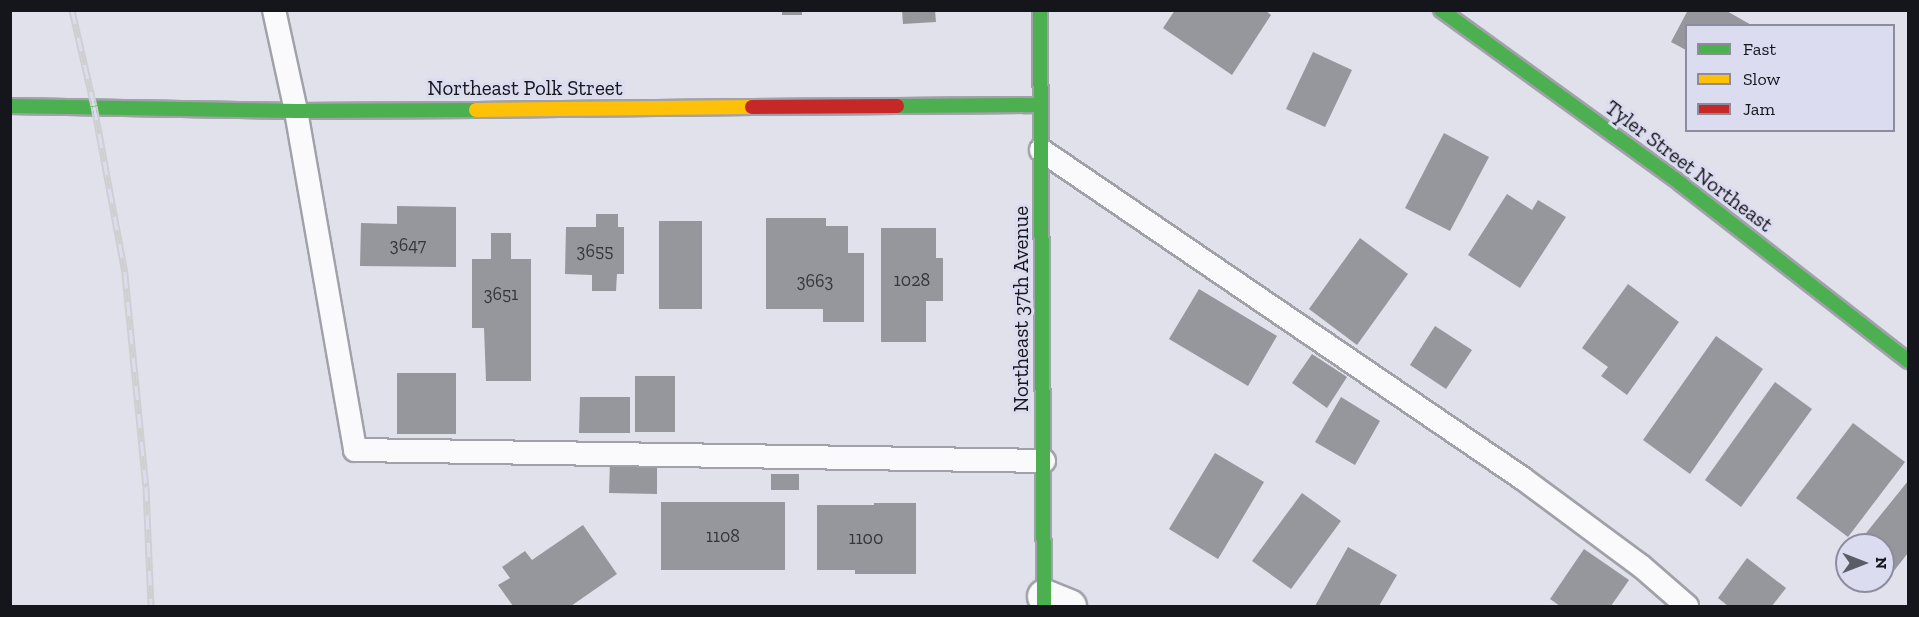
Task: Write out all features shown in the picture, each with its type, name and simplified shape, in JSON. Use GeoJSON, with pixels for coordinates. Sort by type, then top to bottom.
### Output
{"type":"FeatureCollection","features":[{"type":"Feature","properties":{"kind":"street","name":"Northeast 37th Avenue"},"geometry":{"type":"LineString","coordinates":[[1040,10],[1044,461],[1052,603]]}},
{"type":"Feature","properties":{"kind":"street","name":"Tyler Street Northeast"},"geometry":{"type":"LineString","coordinates":[[1441,10],[1681,184],[1908,361]]}},
{"type":"Feature","properties":{"kind":"street","name":"Northeast Polk Street"},"geometry":{"type":"LineString","coordinates":[[10,106],[296,111],[1041,105]]}},
{"type":"Feature","properties":{"kind":"lane"},"geometry":{"type":"LineString","coordinates":[[274,10],[296,111],[355,450],[1044,461]]}},
{"type":"Feature","properties":{"kind":"lane"},"geometry":{"type":"LineString","coordinates":[[1041,150],[1522,478],[1641,566],[1687,606]]}},
{"type":"Feature","properties":{"kind":"building"},"geometry":{"type":"Polygon","coordinates":[[[782,10],[802,10],[802,15],[782,15],[782,10]]]}},
{"type":"Feature","properties":{"kind":"building"},"geometry":{"type":"Polygon","coordinates":[[[902,10],[935,10],[936,22],[903,24],[902,10]]]}},
{"type":"Feature","properties":{"kind":"building"},"geometry":{"type":"Polygon","coordinates":[[[1175,10],[1265,10],[1271,15],[1232,75],[1163,28],[1175,10]]]}},
{"type":"Feature","properties":{"kind":"building"},"geometry":{"type":"Polygon","coordinates":[[[1688,10],[1725,10],[1750,24],[1685,24],[1685,49],[1671,42],[1688,10]]]}},
{"type":"Feature","properties":{"kind":"building"},"geometry":{"type":"Polygon","coordinates":[[[1313,52],[1352,70],[1325,127],[1286,109],[1313,52]]]}},
{"type":"Feature","properties":{"kind":"building"},"geometry":{"type":"Polygon","coordinates":[[[1444,133],[1489,157],[1450,231],[1405,208],[1444,133]]]}},
{"type":"Feature","properties":{"kind":"building"},"geometry":{"type":"Polygon","coordinates":[[[1507,194],[1532,210],[1538,200],[1566,217],[1520,288],[1468,255],[1507,194]]]}},
{"type":"Feature","properties":{"kind":"building"},"geometry":{"type":"Polygon","coordinates":[[[397,206],[456,207],[456,267],[360,266],[361,223],[397,224],[397,206]]]}},
{"type":"Feature","properties":{"kind":"building"},"geometry":{"type":"Polygon","coordinates":[[[596,214],[618,214],[618,227],[624,227],[624,274],[617,274],[616,291],[592,291],[592,275],[565,274],[566,227],[596,227],[596,214]]]}},
{"type":"Feature","properties":{"kind":"building"},"geometry":{"type":"Polygon","coordinates":[[[766,218],[826,218],[826,226],[848,226],[848,253],[864,253],[864,322],[823,322],[823,309],[766,309],[766,218]]]}},
{"type":"Feature","properties":{"kind":"building"},"geometry":{"type":"Polygon","coordinates":[[[659,221],[702,221],[702,309],[659,309],[659,221]]]}},
{"type":"Feature","properties":{"kind":"building"},"geometry":{"type":"Polygon","coordinates":[[[881,228],[936,228],[936,258],[943,258],[943,301],[926,301],[926,342],[881,342],[881,228]]]}},
{"type":"Feature","properties":{"kind":"building"},"geometry":{"type":"Polygon","coordinates":[[[491,233],[511,233],[511,259],[531,259],[531,381],[486,381],[484,328],[472,328],[472,259],[491,259],[491,233]]]}},
{"type":"Feature","properties":{"kind":"building"},"geometry":{"type":"Polygon","coordinates":[[[1360,238],[1408,274],[1357,345],[1309,309],[1360,238]]]}},
{"type":"Feature","properties":{"kind":"building"},"geometry":{"type":"Polygon","coordinates":[[[1628,284],[1679,322],[1627,395],[1601,376],[1608,367],[1582,348],[1628,284]]]}},
{"type":"Feature","properties":{"kind":"building"},"geometry":{"type":"Polygon","coordinates":[[[1199,289],[1277,336],[1248,386],[1169,339],[1199,289]]]}},
{"type":"Feature","properties":{"kind":"building"},"geometry":{"type":"Polygon","coordinates":[[[1435,326],[1472,350],[1446,389],[1410,365],[1435,326]]]}},
{"type":"Feature","properties":{"kind":"building"},"geometry":{"type":"Polygon","coordinates":[[[1716,336],[1763,369],[1690,474],[1643,440],[1716,336]]]}},
{"type":"Feature","properties":{"kind":"building"},"geometry":{"type":"Polygon","coordinates":[[[1312,354],[1347,377],[1327,408],[1292,383],[1312,354]]]}},
{"type":"Feature","properties":{"kind":"building"},"geometry":{"type":"Polygon","coordinates":[[[397,373],[456,373],[456,434],[397,434],[397,373]]]}},
{"type":"Feature","properties":{"kind":"building"},"geometry":{"type":"Polygon","coordinates":[[[635,376],[675,376],[675,432],[635,432],[635,376]]]}},
{"type":"Feature","properties":{"kind":"building"},"geometry":{"type":"Polygon","coordinates":[[[1775,382],[1812,409],[1741,507],[1705,480],[1775,382]]]}},
{"type":"Feature","properties":{"kind":"building"},"geometry":{"type":"Polygon","coordinates":[[[580,397],[630,397],[630,433],[579,433],[580,397]]]}},
{"type":"Feature","properties":{"kind":"building"},"geometry":{"type":"Polygon","coordinates":[[[1341,397],[1380,421],[1355,465],[1315,442],[1341,397]]]}},
{"type":"Feature","properties":{"kind":"building"},"geometry":{"type":"Polygon","coordinates":[[[1853,423],[1905,462],[1851,533],[1843,533],[1796,498],[1853,423]]]}},
{"type":"Feature","properties":{"kind":"building"},"geometry":{"type":"Polygon","coordinates":[[[1215,453],[1264,482],[1218,559],[1169,529],[1215,453]]]}},
{"type":"Feature","properties":{"kind":"building"},"geometry":{"type":"Polygon","coordinates":[[[610,462],[657,463],[657,494],[609,493],[610,462]]]}},
{"type":"Feature","properties":{"kind":"building"},"geometry":{"type":"Polygon","coordinates":[[[771,474],[799,474],[799,490],[771,490],[771,474]]]}},
{"type":"Feature","properties":{"kind":"building"},"geometry":{"type":"Polygon","coordinates":[[[1908,481],[1908,553],[1895,569],[1895,533],[1866,533],[1908,481]]]}},
{"type":"Feature","properties":{"kind":"building"},"geometry":{"type":"Polygon","coordinates":[[[1302,493],[1341,521],[1291,589],[1252,561],[1302,493]]]}},
{"type":"Feature","properties":{"kind":"building"},"geometry":{"type":"Polygon","coordinates":[[[661,502],[785,502],[785,570],[661,570],[661,502]]]}},
{"type":"Feature","properties":{"kind":"building"},"geometry":{"type":"Polygon","coordinates":[[[874,503],[916,503],[916,574],[855,574],[855,570],[817,570],[817,505],[874,505],[874,503]]]}},
{"type":"Feature","properties":{"kind":"building"},"geometry":{"type":"Polygon","coordinates":[[[583,525],[617,574],[571,606],[513,606],[498,585],[510,578],[502,567],[525,551],[532,560],[583,525]]]}},
{"type":"Feature","properties":{"kind":"building"},"geometry":{"type":"Polygon","coordinates":[[[1348,547],[1397,575],[1379,606],[1315,606],[1348,547]]]}},
{"type":"Feature","properties":{"kind":"building"},"geometry":{"type":"Polygon","coordinates":[[[1584,549],[1629,580],[1611,606],[1560,606],[1550,599],[1584,549]]]}},
{"type":"Feature","properties":{"kind":"building"},"geometry":{"type":"Polygon","coordinates":[[[1747,558],[1786,588],[1772,606],[1728,606],[1718,598],[1747,558]]]}},
{"type":"Feature","properties":{"kind":"railway"},"geometry":{"type":"LineString","coordinates":[[72,10],[94,106],[125,274],[146,487],[151,606]]}},
{"type":"Feature","properties":{"kind":"traffic: fast"},"geometry":{"type":"LineString","coordinates":[[1040,10],[1044,606]]}},
{"type":"Feature","properties":{"kind":"traffic: fast"},"geometry":{"type":"LineString","coordinates":[[1441,10],[1681,184],[1908,361]]}},
{"type":"Feature","properties":{"kind":"traffic: fast"},"geometry":{"type":"LineString","coordinates":[[897,106],[1040,105]]}},
{"type":"Feature","properties":{"kind":"traffic: fast"},"geometry":{"type":"LineString","coordinates":[[10,106],[296,111],[476,110]]}},
{"type":"Feature","properties":{"kind":"traffic: slow"},"geometry":{"type":"LineString","coordinates":[[476,110],[752,107]]}},
{"type":"Feature","properties":{"kind":"traffic: jam"},"geometry":{"type":"LineString","coordinates":[[752,107],[897,106]]}}]}
